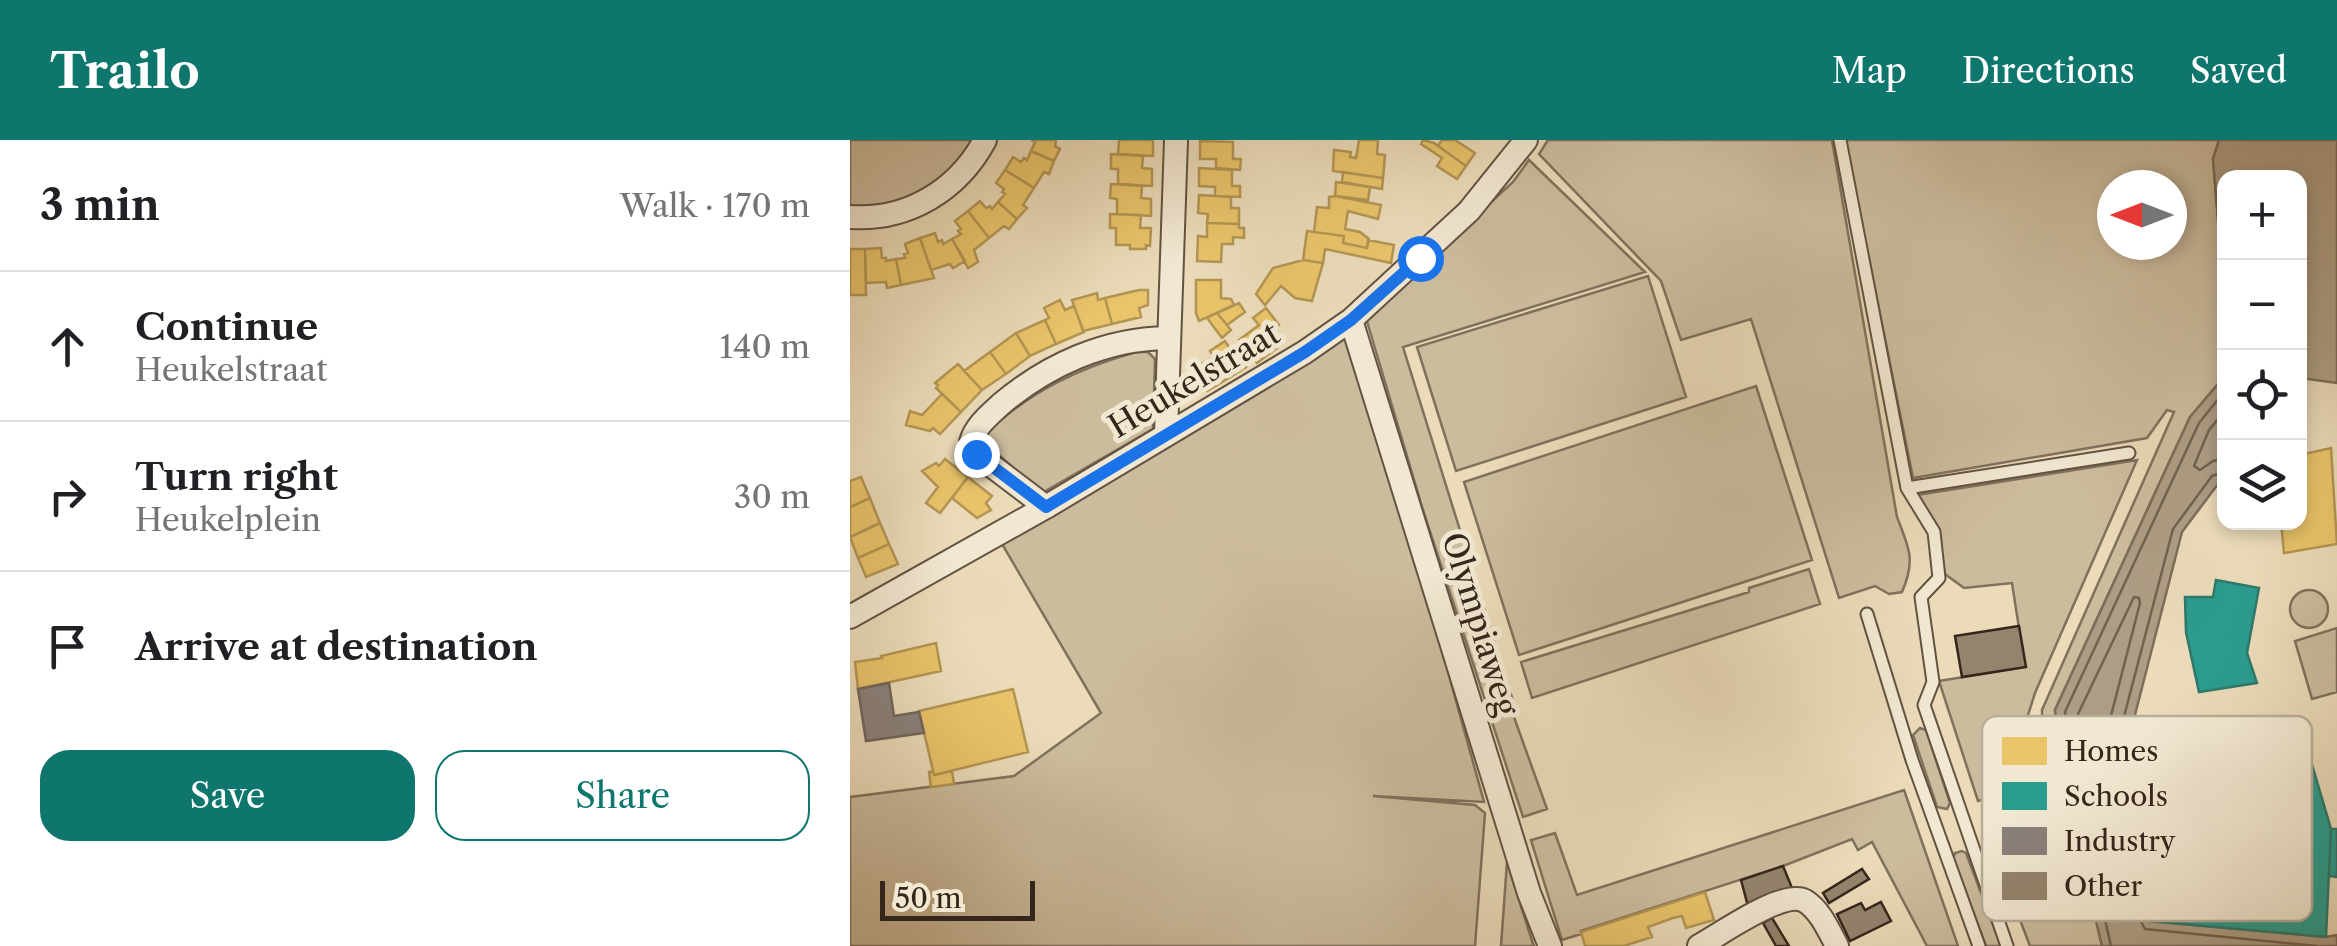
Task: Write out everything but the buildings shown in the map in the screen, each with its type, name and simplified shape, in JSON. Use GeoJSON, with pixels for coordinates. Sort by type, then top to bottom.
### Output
{"type":"FeatureCollection","features":[{"type":"Feature","properties":{"kind":"street"},"geometry":{"type":"LineString","coordinates":[[850,217],[886,215],[938,194],[966,171],[985,140]]}},
{"type":"Feature","properties":{"kind":"street"},"geometry":{"type":"LineString","coordinates":[[1166,434],[1176,140]]}},
{"type":"Feature","properties":{"kind":"street","name":"Heukelstraat"},"geometry":{"type":"LineString","coordinates":[[850,616],[1046,507],[1305,352],[1351,320],[1469,211],[1526,140]]}},
{"type":"Feature","properties":{"kind":"street","name":"Olympiaweg"},"geometry":{"type":"LineString","coordinates":[[1351,320],[1525,878],[1550,946]]}},
{"type":"Feature","properties":{"kind":"street"},"geometry":{"type":"LineString","coordinates":[[1046,507],[976,454],[970,442],[976,429],[1017,391],[1064,363],[1131,340],[1167,338]]}},
{"type":"Feature","properties":{"kind":"street"},"geometry":{"type":"LineString","coordinates":[[1699,946],[1780,901],[1797,898],[1810,903],[1837,946]]}},
{"type":"Feature","properties":{"kind":"lane"},"geometry":{"type":"LineString","coordinates":[[1840,140],[1906,488],[1934,532],[1940,578],[1922,597],[1933,682],[1924,704],[1982,875]]}},
{"type":"Feature","properties":{"kind":"lane"},"geometry":{"type":"LineString","coordinates":[[1906,488],[2129,453]]}},
{"type":"Feature","properties":{"kind":"lane"},"geometry":{"type":"LineString","coordinates":[[1867,614],[1912,760],[1980,946]]}},
{"type":"Feature","properties":{"kind":"lane"},"geometry":{"type":"LineString","coordinates":[[1898,713],[1924,704]]}},
{"type":"Feature","properties":{"kind":"lane"},"geometry":{"type":"LineString","coordinates":[[1935,825],[1961,816]]}},
{"type":"Feature","properties":{"kind":"lane"},"geometry":{"type":"LineString","coordinates":[[1998,921],[2007,946]]}},
{"type":"Feature","properties":{"kind":"shaded area"},"geometry":{"type":"Polygon","coordinates":[[[850,140],[978,140],[943,183],[905,203],[850,210],[850,140]]]}},
{"type":"Feature","properties":{"kind":"shaded area"},"geometry":{"type":"Polygon","coordinates":[[[1548,140],[1832,140],[1897,517],[1909,554],[1909,571],[1902,592],[1889,594],[1875,586],[1839,598],[1751,319],[1681,340],[1661,281],[1539,154],[1548,140]]]}},
{"type":"Feature","properties":{"kind":"shaded area"},"geometry":{"type":"Polygon","coordinates":[[[1845,140],[2219,140],[2213,159],[2217,207],[2217,385],[2190,417],[2055,710],[2056,716],[2042,716],[2174,412],[2167,410],[2147,438],[1913,478],[1845,140]]]}},
{"type":"Feature","properties":{"kind":"shaded area"},"geometry":{"type":"Polygon","coordinates":[[[1529,160],[1645,272],[1403,347],[1514,704],[1510,706],[1547,809],[1523,817],[1423,510],[1366,318],[1513,182],[1529,160]]]}},
{"type":"Feature","properties":{"kind":"shaded area"},"geometry":{"type":"Polygon","coordinates":[[[1648,276],[1686,397],[1456,471],[1417,347],[1648,276]]]}},
{"type":"Feature","properties":{"kind":"shaded area"},"geometry":{"type":"Polygon","coordinates":[[[1348,335],[1409,531],[1484,802],[1373,796],[1475,805],[1485,813],[1475,946],[850,946],[850,797],[1014,776],[1101,713],[1002,544],[1348,335]]]}},
{"type":"Feature","properties":{"kind":"shaded area"},"geometry":{"type":"Polygon","coordinates":[[[1148,352],[1155,359],[1153,429],[1042,493],[985,443],[987,432],[1038,393],[1095,365],[1148,352]]]}},
{"type":"Feature","properties":{"kind":"shaded area"},"geometry":{"type":"Polygon","coordinates":[[[1756,386],[1812,560],[1519,655],[1464,482],[1756,386]]]}},
{"type":"Feature","properties":{"kind":"shaded area"},"geometry":{"type":"Polygon","coordinates":[[[2137,460],[2028,716],[1982,716],[1982,800],[1978,801],[1939,681],[2025,667],[2012,583],[1964,588],[1945,574],[1938,530],[1917,495],[2137,460]]]}},
{"type":"Feature","properties":{"kind":"shaded area"},"geometry":{"type":"Polygon","coordinates":[[[1809,569],[1820,604],[1532,698],[1521,662],[1749,592],[1749,588],[1809,569]]]}},
{"type":"Feature","properties":{"kind":"shaded area"},"geometry":{"type":"Polygon","coordinates":[[[2309,590],[2323,595],[2328,609],[2323,623],[2309,628],[2295,623],[2290,609],[2295,595],[2309,590]]]}},
{"type":"Feature","properties":{"kind":"shaded area"},"geometry":{"type":"Polygon","coordinates":[[[2337,628],[2337,692],[2312,699],[2295,641],[2337,628]]]}},
{"type":"Feature","properties":{"kind":"shaded area"},"geometry":{"type":"Polygon","coordinates":[[[1920,728],[1926,730],[1950,803],[1947,809],[1937,807],[1913,735],[1920,728]]]}},
{"type":"Feature","properties":{"kind":"shaded area"},"geometry":{"type":"Polygon","coordinates":[[[1904,790],[1958,946],[1927,946],[1872,842],[1858,850],[1852,839],[1562,940],[1531,840],[1555,833],[1577,895],[1904,790]]]}},
{"type":"Feature","properties":{"kind":"shaded area"},"geometry":{"type":"Polygon","coordinates":[[[1955,853],[1966,853],[1982,896],[1982,921],[1992,921],[2001,946],[1986,946],[1953,859],[1955,853]]]}},
{"type":"Feature","properties":{"kind":"shaded area"},"geometry":{"type":"Polygon","coordinates":[[[1507,862],[1533,944],[1534,946],[1501,946],[1507,862]]]}},
{"type":"Feature","properties":{"kind":"shaded area"},"geometry":{"type":"Polygon","coordinates":[[[2020,921],[2096,921],[2102,946],[2030,946],[2020,921]]]}},
{"type":"Feature","properties":{"kind":"water"},"geometry":{"type":"Polygon","coordinates":[[[2219,140],[2337,140],[2337,383],[2307,379],[2307,170],[2217,170],[2217,207],[2213,159],[2219,140]]]}},
{"type":"Feature","properties":{"kind":"water"},"geometry":{"type":"Polygon","coordinates":[[[2217,385],[2217,485],[2182,532],[2135,716],[2056,716],[2055,710],[2190,417],[2217,385]]]}},
{"type":"Feature","properties":{"kind":"water"},"geometry":{"type":"Polygon","coordinates":[[[2096,921],[2150,921],[2337,935],[2337,946],[2102,946],[2096,921]]]}},
{"type":"Feature","properties":{"kind":"route"},"geometry":{"type":"LineString","coordinates":[[976,454],[1046,507],[1305,352],[1351,320],[1420,258]]}}]}
